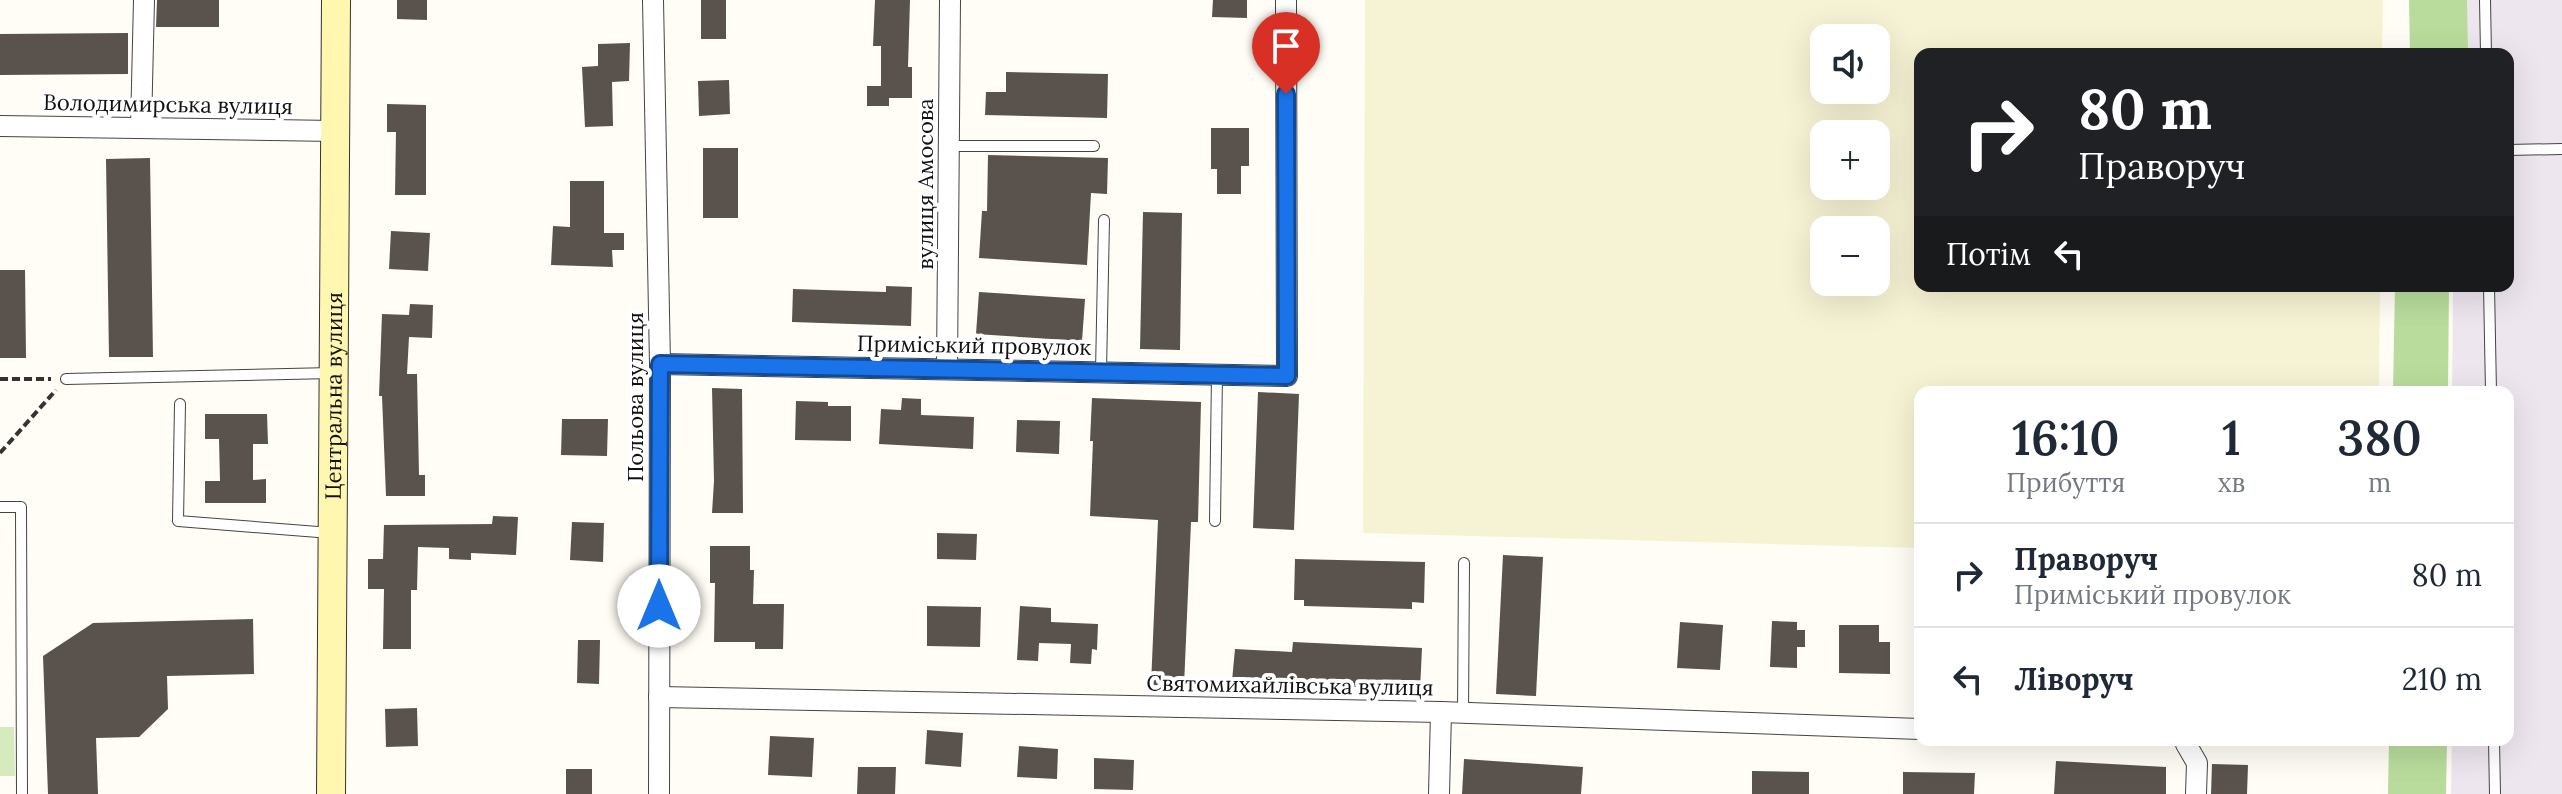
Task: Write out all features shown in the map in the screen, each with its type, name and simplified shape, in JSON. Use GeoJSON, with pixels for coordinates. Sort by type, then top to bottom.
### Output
{"type":"FeatureCollection","features":[{"type":"Feature","properties":{"kind":"main road","name":"Центральна вулиця"},"geometry":{"type":"LineString","coordinates":[[331,794],[336,0]]}},
{"type":"Feature","properties":{"kind":"street"},"geometry":{"type":"LineString","coordinates":[[141,127],[144,0]]}},
{"type":"Feature","properties":{"kind":"street","name":"Польова вулиця"},"geometry":{"type":"LineString","coordinates":[[653,0],[660,364],[659,794]]}},
{"type":"Feature","properties":{"kind":"street","name":"вулиця Амосова"},"geometry":{"type":"LineString","coordinates":[[947,369],[950,0]]}},
{"type":"Feature","properties":{"kind":"street","name":"Приміський провулок"},"geometry":{"type":"LineString","coordinates":[[660,364],[1287,376],[1286,0]]}},
{"type":"Feature","properties":{"kind":"street","name":"Володимирська вулиця"},"geometry":{"type":"LineString","coordinates":[[0,126],[335,131]]}},
{"type":"Feature","properties":{"kind":"street","name":"Святомихайлівська вулиця"},"geometry":{"type":"LineString","coordinates":[[659,697],[1441,712],[1914,729]]}},
{"type":"Feature","properties":{"kind":"street"},"geometry":{"type":"LineString","coordinates":[[1439,794],[1441,712]]}},
{"type":"Feature","properties":{"kind":"street"},"geometry":{"type":"LineString","coordinates":[[2185,746],[2197,763],[2196,794]]}},
{"type":"Feature","properties":{"kind":"lane"},"geometry":{"type":"LineString","coordinates":[[2485,0],[2486,48]]}},
{"type":"Feature","properties":{"kind":"lane"},"geometry":{"type":"LineString","coordinates":[[949,146],[1094,146]]}},
{"type":"Feature","properties":{"kind":"lane"},"geometry":{"type":"LineString","coordinates":[[2514,150],[2562,149]]}},
{"type":"Feature","properties":{"kind":"lane"},"geometry":{"type":"LineString","coordinates":[[1101,372],[1104,220]]}},
{"type":"Feature","properties":{"kind":"lane"},"geometry":{"type":"LineString","coordinates":[[2489,292],[2491,386]]}},
{"type":"Feature","properties":{"kind":"lane"},"geometry":{"type":"LineString","coordinates":[[66,379],[335,373]]}},
{"type":"Feature","properties":{"kind":"lane"},"geometry":{"type":"LineString","coordinates":[[1215,521],[1217,374]]}},
{"type":"Feature","properties":{"kind":"lane"},"geometry":{"type":"LineString","coordinates":[[180,404],[178,521],[333,533]]}},
{"type":"Feature","properties":{"kind":"lane"},"geometry":{"type":"LineString","coordinates":[[0,507],[21,507],[22,794]]}},
{"type":"Feature","properties":{"kind":"lane"},"geometry":{"type":"LineString","coordinates":[[1463,714],[1464,563]]}},
{"type":"Feature","properties":{"kind":"lane"},"geometry":{"type":"LineString","coordinates":[[2494,746],[2495,794]]}},
{"type":"Feature","properties":{"kind":"path"},"geometry":{"type":"LineString","coordinates":[[0,379],[66,379]]}},
{"type":"Feature","properties":{"kind":"path"},"geometry":{"type":"LineString","coordinates":[[0,453],[66,379]]}},
{"type":"Feature","properties":{"kind":"shaded area"},"geometry":{"type":"Polygon","coordinates":[[[1365,0],[2383,0],[2382,48],[1914,48],[1914,292],[2380,292],[2379,386],[1914,386],[1914,548],[1363,533],[1365,0]]]}},
{"type":"Feature","properties":{"kind":"shaded area"},"geometry":{"type":"Polygon","coordinates":[[[2453,0],[2562,0],[2562,794],[2451,794],[2452,746],[2514,746],[2514,386],[2452,386],[2453,292],[2514,292],[2514,48],[2453,48],[2453,0]]]}},
{"type":"Feature","properties":{"kind":"green space"},"geometry":{"type":"Polygon","coordinates":[[[2409,0],[2467,0],[2468,48],[2410,48],[2409,0]]]}},
{"type":"Feature","properties":{"kind":"green space"},"geometry":{"type":"Polygon","coordinates":[[[2395,292],[2449,292],[2448,386],[2393,386],[2395,292]]]}},
{"type":"Feature","properties":{"kind":"green space"},"geometry":{"type":"Polygon","coordinates":[[[0,727],[14,727],[15,776],[0,776],[0,727]]]}},
{"type":"Feature","properties":{"kind":"green space"},"geometry":{"type":"Polygon","coordinates":[[[2389,746],[2447,746],[2446,794],[2388,794],[2389,746]]]}},
{"type":"Feature","properties":{"kind":"building"},"geometry":{"type":"Polygon","coordinates":[[[157,0],[219,0],[219,27],[156,27],[157,0]]]}},
{"type":"Feature","properties":{"kind":"building"},"geometry":{"type":"Polygon","coordinates":[[[397,0],[427,0],[427,20],[397,19],[397,0]]]}},
{"type":"Feature","properties":{"kind":"building"},"geometry":{"type":"Polygon","coordinates":[[[701,0],[726,0],[726,39],[701,39],[701,0]]]}},
{"type":"Feature","properties":{"kind":"building"},"geometry":{"type":"Polygon","coordinates":[[[875,0],[910,0],[908,67],[912,67],[912,98],[889,98],[889,106],[867,106],[867,86],[881,86],[881,46],[873,46],[875,0]]]}},
{"type":"Feature","properties":{"kind":"building"},"geometry":{"type":"Polygon","coordinates":[[[1213,0],[1247,0],[1247,18],[1212,17],[1213,0]]]}},
{"type":"Feature","properties":{"kind":"building"},"geometry":{"type":"Polygon","coordinates":[[[128,33],[128,74],[0,75],[0,34],[128,33]]]}},
{"type":"Feature","properties":{"kind":"building"},"geometry":{"type":"Polygon","coordinates":[[[630,43],[629,81],[612,82],[613,126],[585,127],[582,67],[598,66],[598,44],[630,43]]]}},
{"type":"Feature","properties":{"kind":"building"},"geometry":{"type":"Polygon","coordinates":[[[1006,72],[1108,74],[1107,118],[985,115],[986,92],[1006,92],[1006,72]]]}},
{"type":"Feature","properties":{"kind":"building"},"geometry":{"type":"Polygon","coordinates":[[[729,80],[730,114],[699,116],[698,81],[729,80]]]}},
{"type":"Feature","properties":{"kind":"building"},"geometry":{"type":"Polygon","coordinates":[[[387,104],[426,105],[426,195],[395,195],[396,132],[387,132],[387,104]]]}},
{"type":"Feature","properties":{"kind":"building"},"geometry":{"type":"Polygon","coordinates":[[[1211,128],[1249,128],[1249,166],[1241,166],[1241,194],[1217,194],[1217,169],[1211,169],[1211,128]]]}},
{"type":"Feature","properties":{"kind":"building"},"geometry":{"type":"Polygon","coordinates":[[[703,148],[738,148],[738,218],[703,218],[703,148]]]}},
{"type":"Feature","properties":{"kind":"building"},"geometry":{"type":"Polygon","coordinates":[[[988,155],[1108,158],[1107,194],[1091,193],[1087,265],[979,258],[982,211],[987,211],[988,155]]]}},
{"type":"Feature","properties":{"kind":"building"},"geometry":{"type":"Polygon","coordinates":[[[150,158],[153,357],[109,357],[106,159],[150,158]]]}},
{"type":"Feature","properties":{"kind":"building"},"geometry":{"type":"Polygon","coordinates":[[[570,181],[604,181],[604,233],[624,233],[624,250],[612,250],[613,267],[551,265],[553,226],[570,227],[570,181]]]}},
{"type":"Feature","properties":{"kind":"building"},"geometry":{"type":"Polygon","coordinates":[[[1143,212],[1182,213],[1180,350],[1140,349],[1143,212]]]}},
{"type":"Feature","properties":{"kind":"building"},"geometry":{"type":"Polygon","coordinates":[[[391,231],[430,233],[428,271],[389,269],[391,231]]]}},
{"type":"Feature","properties":{"kind":"building"},"geometry":{"type":"Polygon","coordinates":[[[0,270],[25,270],[26,358],[0,358],[0,270]]]}},
{"type":"Feature","properties":{"kind":"building"},"geometry":{"type":"Polygon","coordinates":[[[886,286],[912,287],[911,326],[792,322],[793,289],[886,292],[886,286]]]}},
{"type":"Feature","properties":{"kind":"building"},"geometry":{"type":"Polygon","coordinates":[[[979,292],[1085,299],[1082,341],[976,334],[979,292]]]}},
{"type":"Feature","properties":{"kind":"building"},"geometry":{"type":"Polygon","coordinates":[[[410,304],[433,305],[432,338],[409,337],[407,374],[417,374],[419,475],[425,475],[425,496],[386,496],[382,396],[379,396],[382,314],[409,315],[410,304]]]}},
{"type":"Feature","properties":{"kind":"building"},"geometry":{"type":"Polygon","coordinates":[[[712,388],[742,389],[743,513],[712,513],[712,388]]]}},
{"type":"Feature","properties":{"kind":"building"},"geometry":{"type":"Polygon","coordinates":[[[1258,392],[1299,394],[1294,530],[1253,528],[1258,392]]]}},
{"type":"Feature","properties":{"kind":"building"},"geometry":{"type":"Polygon","coordinates":[[[902,398],[921,399],[921,415],[974,417],[973,449],[879,444],[881,409],[901,410],[902,398]]]}},
{"type":"Feature","properties":{"kind":"building"},"geometry":{"type":"Polygon","coordinates":[[[1092,398],[1201,402],[1198,522],[1191,522],[1184,686],[1151,685],[1158,520],[1090,516],[1092,398]]]}},
{"type":"Feature","properties":{"kind":"building"},"geometry":{"type":"Polygon","coordinates":[[[796,401],[851,406],[851,441],[795,440],[796,401]]]}},
{"type":"Feature","properties":{"kind":"building"},"geometry":{"type":"Polygon","coordinates":[[[205,414],[267,414],[268,444],[253,444],[253,480],[266,479],[266,503],[205,503],[205,481],[220,481],[219,439],[205,439],[205,414]]]}},
{"type":"Feature","properties":{"kind":"building"},"geometry":{"type":"Polygon","coordinates":[[[562,419],[608,419],[607,456],[561,455],[562,419]]]}},
{"type":"Feature","properties":{"kind":"building"},"geometry":{"type":"Polygon","coordinates":[[[1017,420],[1060,421],[1059,454],[1016,452],[1017,420]]]}},
{"type":"Feature","properties":{"kind":"building"},"geometry":{"type":"Polygon","coordinates":[[[493,516],[518,517],[516,555],[471,553],[471,560],[449,559],[449,548],[418,547],[417,590],[411,590],[411,649],[383,649],[384,589],[368,589],[368,559],[383,559],[384,525],[492,524],[493,516]]]}},
{"type":"Feature","properties":{"kind":"building"},"geometry":{"type":"Polygon","coordinates":[[[572,522],[604,523],[603,562],[570,560],[572,522]]]}},
{"type":"Feature","properties":{"kind":"building"},"geometry":{"type":"Polygon","coordinates":[[[937,533],[977,534],[976,560],[937,559],[937,533]]]}},
{"type":"Feature","properties":{"kind":"building"},"geometry":{"type":"Polygon","coordinates":[[[710,546],[750,546],[750,570],[754,570],[753,604],[784,604],[783,649],[755,649],[755,642],[714,642],[715,583],[710,583],[710,546]]]}},
{"type":"Feature","properties":{"kind":"building"},"geometry":{"type":"Polygon","coordinates":[[[1503,555],[1543,557],[1536,696],[1496,694],[1503,555]]]}},
{"type":"Feature","properties":{"kind":"building"},"geometry":{"type":"Polygon","coordinates":[[[1295,559],[1425,562],[1424,603],[1412,602],[1412,609],[1304,606],[1304,600],[1294,600],[1295,559]]]}},
{"type":"Feature","properties":{"kind":"building"},"geometry":{"type":"Polygon","coordinates":[[[927,606],[981,607],[980,647],[927,646],[927,606]]]}},
{"type":"Feature","properties":{"kind":"building"},"geometry":{"type":"Polygon","coordinates":[[[1020,606],[1051,608],[1051,622],[1098,624],[1097,650],[1092,649],[1091,664],[1070,663],[1071,644],[1039,643],[1038,661],[1017,660],[1020,606]]]}},
{"type":"Feature","properties":{"kind":"building"},"geometry":{"type":"Polygon","coordinates":[[[253,619],[254,674],[167,676],[168,709],[139,737],[96,738],[98,794],[48,794],[43,656],[93,623],[253,619]]]}},
{"type":"Feature","properties":{"kind":"building"},"geometry":{"type":"Polygon","coordinates":[[[1772,621],[1797,622],[1797,630],[1805,630],[1805,647],[1797,647],[1797,668],[1770,667],[1772,621]]]}},
{"type":"Feature","properties":{"kind":"building"},"geometry":{"type":"Polygon","coordinates":[[[1680,622],[1723,625],[1720,670],[1677,668],[1680,622]]]}},
{"type":"Feature","properties":{"kind":"building"},"geometry":{"type":"Polygon","coordinates":[[[1839,625],[1879,625],[1879,642],[1890,642],[1890,674],[1839,673],[1839,625]]]}},
{"type":"Feature","properties":{"kind":"building"},"geometry":{"type":"Polygon","coordinates":[[[578,640],[600,640],[599,684],[577,683],[578,640]]]}},
{"type":"Feature","properties":{"kind":"building"},"geometry":{"type":"Polygon","coordinates":[[[1293,642],[1422,648],[1420,690],[1232,681],[1235,649],[1292,652],[1293,642]]]}},
{"type":"Feature","properties":{"kind":"building"},"geometry":{"type":"Polygon","coordinates":[[[417,708],[418,746],[386,747],[385,709],[417,708]]]}},
{"type":"Feature","properties":{"kind":"building"},"geometry":{"type":"Polygon","coordinates":[[[927,730],[963,733],[961,767],[925,764],[927,730]]]}},
{"type":"Feature","properties":{"kind":"building"},"geometry":{"type":"Polygon","coordinates":[[[770,736],[814,738],[812,777],[768,775],[770,736]]]}},
{"type":"Feature","properties":{"kind":"building"},"geometry":{"type":"Polygon","coordinates":[[[1019,746],[1058,749],[1057,779],[1017,777],[1019,746]]]}},
{"type":"Feature","properties":{"kind":"building"},"geometry":{"type":"Polygon","coordinates":[[[1094,758],[1134,760],[1133,790],[1094,789],[1094,758]]]}},
{"type":"Feature","properties":{"kind":"building"},"geometry":{"type":"Polygon","coordinates":[[[1464,759],[1583,767],[1581,794],[1462,794],[1464,759]]]}},
{"type":"Feature","properties":{"kind":"building"},"geometry":{"type":"Polygon","coordinates":[[[2056,761],[2166,767],[2166,794],[2054,794],[2056,761]]]}},
{"type":"Feature","properties":{"kind":"building"},"geometry":{"type":"Polygon","coordinates":[[[2212,764],[2248,765],[2247,794],[2211,794],[2212,764]]]}},
{"type":"Feature","properties":{"kind":"building"},"geometry":{"type":"Polygon","coordinates":[[[858,767],[896,767],[895,794],[857,794],[858,767]]]}},
{"type":"Feature","properties":{"kind":"building"},"geometry":{"type":"Polygon","coordinates":[[[566,769],[592,769],[592,794],[566,794],[566,769]]]}},
{"type":"Feature","properties":{"kind":"building"},"geometry":{"type":"Polygon","coordinates":[[[1752,771],[1809,772],[1809,794],[1752,794],[1752,771]]]}},
{"type":"Feature","properties":{"kind":"building"},"geometry":{"type":"Polygon","coordinates":[[[1903,772],[1975,773],[1974,794],[1903,794],[1903,772]]]}},
{"type":"Feature","properties":{"kind":"route"},"geometry":{"type":"LineString","coordinates":[[659,606],[660,364],[1287,376],[1286,94]]}}]}
